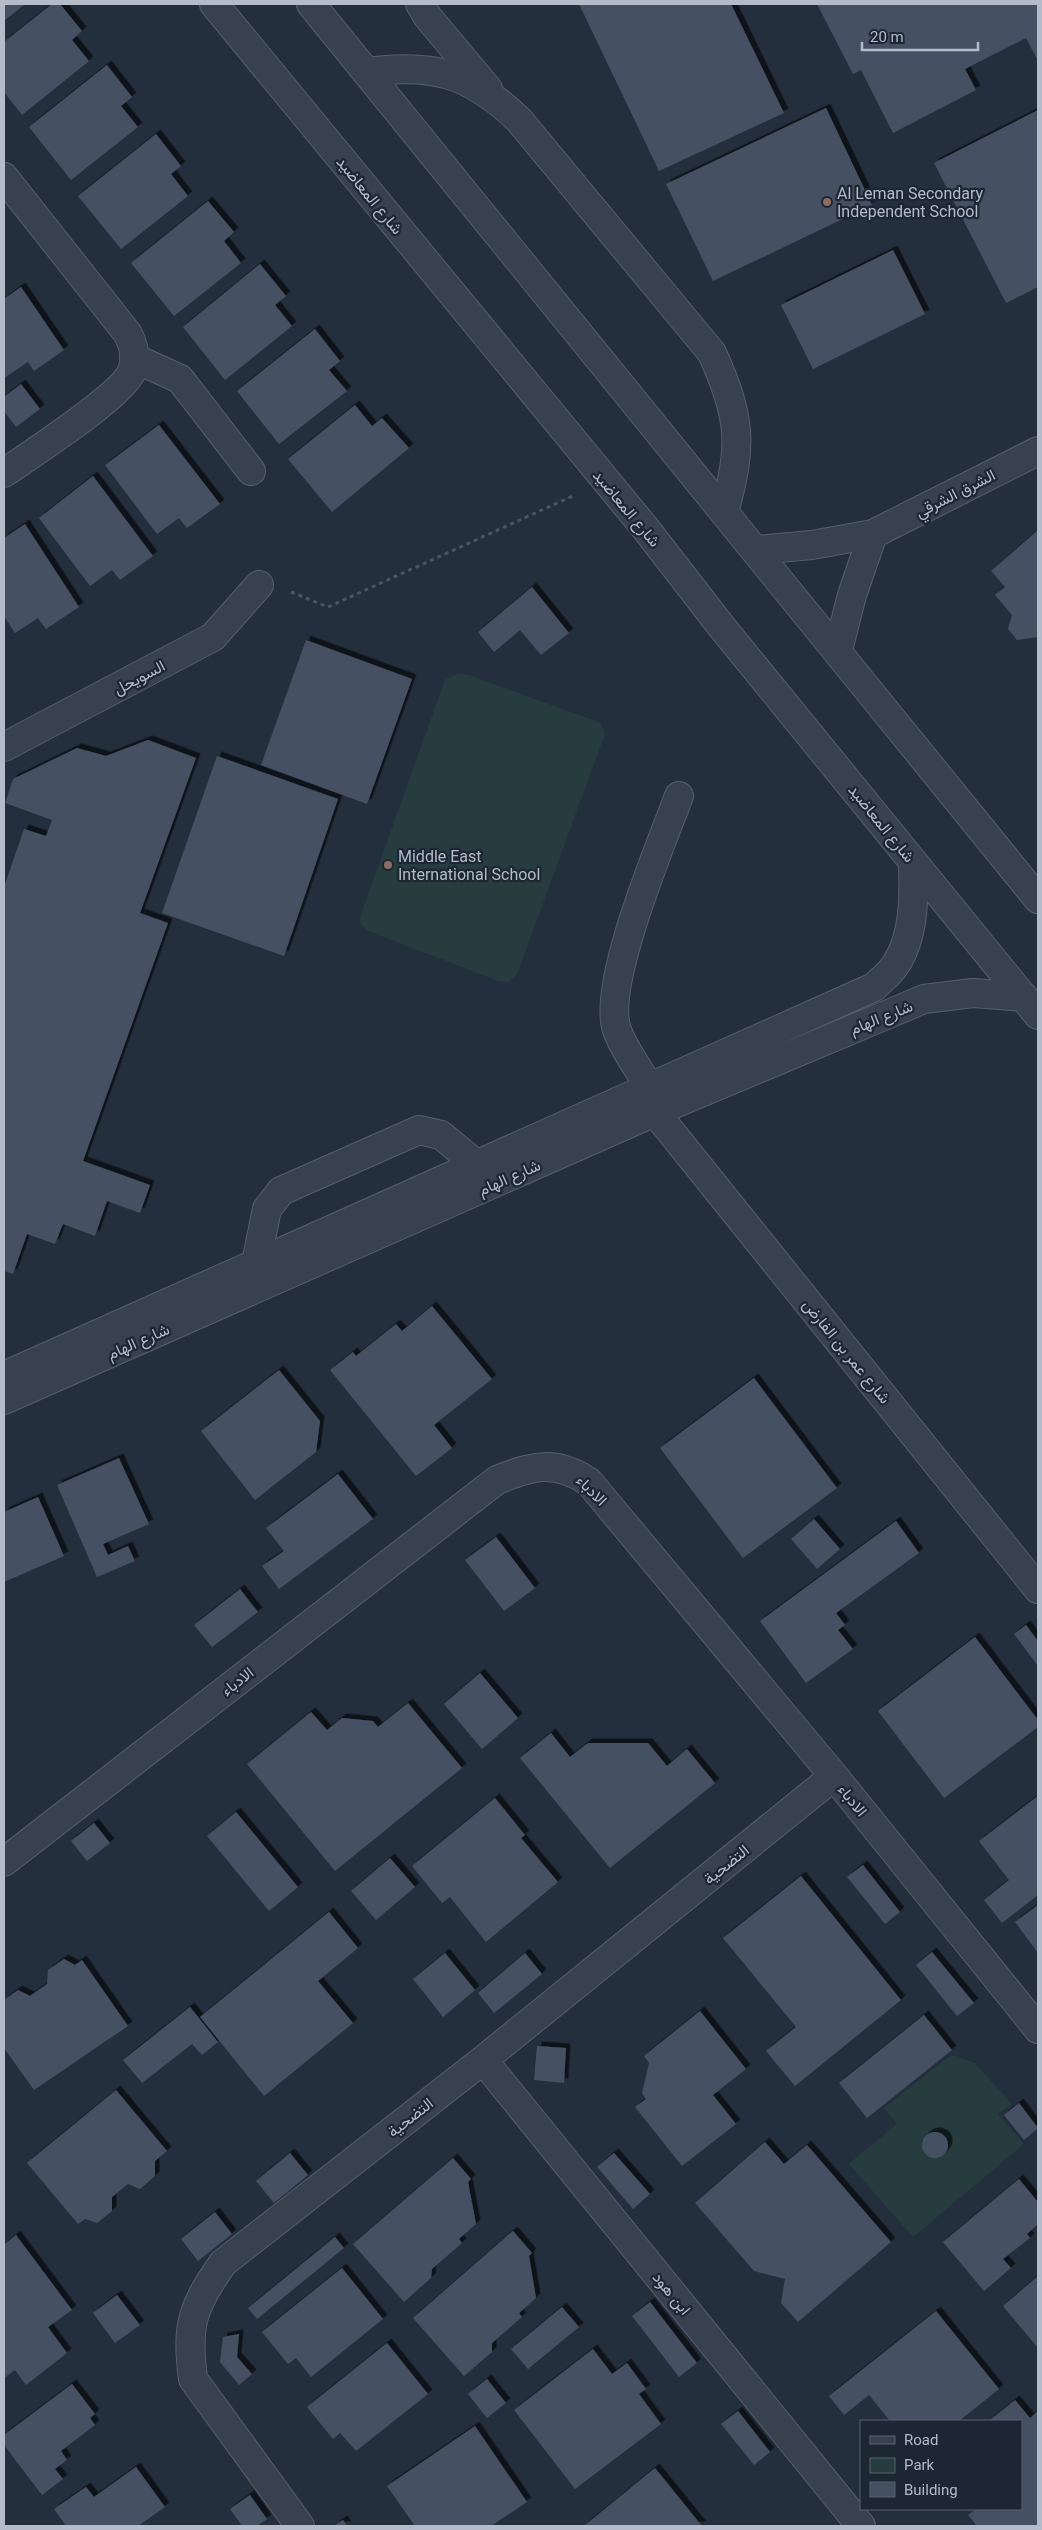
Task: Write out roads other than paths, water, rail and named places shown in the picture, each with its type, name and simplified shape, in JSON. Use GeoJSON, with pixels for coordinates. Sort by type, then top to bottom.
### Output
{"type":"FeatureCollection","features":[{"type":"Feature","properties":{"kind":"street","name":"شارع المعاضيد"},"geometry":{"type":"LineString","coordinates":[[214,4],[606,482],[646,528],[721,626],[1031,1006]]}},
{"type":"Feature","properties":{"kind":"street"},"geometry":{"type":"LineString","coordinates":[[311,4],[838,650],[1038,899]]}},
{"type":"Feature","properties":{"kind":"street"},"geometry":{"type":"LineString","coordinates":[[420,4],[427,16],[498,100],[519,120],[712,354],[729,390],[737,431],[735,472],[724,512]]}},
{"type":"Feature","properties":{"kind":"street"},"geometry":{"type":"LineString","coordinates":[[366,72],[401,67],[435,71],[468,82],[498,100]]}},
{"type":"Feature","properties":{"kind":"street"},"geometry":{"type":"LineString","coordinates":[[4,177],[128,334],[134,346],[132,371],[125,382],[72,426],[4,472]]}},
{"type":"Feature","properties":{"kind":"street"},"geometry":{"type":"LineString","coordinates":[[134,358],[180,380],[251,471]]}},
{"type":"Feature","properties":{"kind":"street","name":"الشرق الشرقي"},"geometry":{"type":"LineString","coordinates":[[756,550],[812,545],[873,534],[1038,451]]}},
{"type":"Feature","properties":{"kind":"street"},"geometry":{"type":"LineString","coordinates":[[838,650],[852,595],[873,534]]}},
{"type":"Feature","properties":{"kind":"street","name":"السويحل"},"geometry":{"type":"LineString","coordinates":[[4,747],[213,637],[259,585]]}},
{"type":"Feature","properties":{"kind":"street","name":"شارع عمر بن الفارض"},"geometry":{"type":"LineString","coordinates":[[678,796],[639,905],[616,986],[614,1015],[616,1030],[652,1100],[1038,1589]]}},
{"type":"Feature","properties":{"kind":"street","name":"شارع الهام"},"geometry":{"type":"LineString","coordinates":[[4,1400],[652,1100],[874,987],[896,964],[908,934],[914,898],[913,862]]}},
{"type":"Feature","properties":{"kind":"street","name":"شارع الهام"},"geometry":{"type":"LineString","coordinates":[[4,1376],[476,1164],[924,1000],[973,993],[1031,1006]]}},
{"type":"Feature","properties":{"kind":"street"},"geometry":{"type":"LineString","coordinates":[[256,1263],[268,1209],[281,1191],[419,1130],[441,1135],[476,1164]]}},
{"type":"Feature","properties":{"kind":"street","name":"الادباء"},"geometry":{"type":"LineString","coordinates":[[4,1862],[497,1480],[529,1467],[550,1466],[574,1472],[589,1482],[834,1776],[1038,2029]]}},
{"type":"Feature","properties":{"kind":"street","name":"التضحية"},"geometry":{"type":"LineString","coordinates":[[300,2526],[193,2378],[190,2353],[192,2319],[202,2292],[223,2263],[483,2060],[834,1776]]}},
{"type":"Feature","properties":{"kind":"street","name":"ابن هود"},"geometry":{"type":"LineString","coordinates":[[483,2060],[861,2526]]}},
{"type":"Feature","properties":{"kind":"place","name":"Al Leman Secondary Independent School"},"geometry":{"type":"Point","coordinates":[827,202]}},
{"type":"Feature","properties":{"kind":"place","name":"Middle East International School"},"geometry":{"type":"Point","coordinates":[388,865]}}]}
